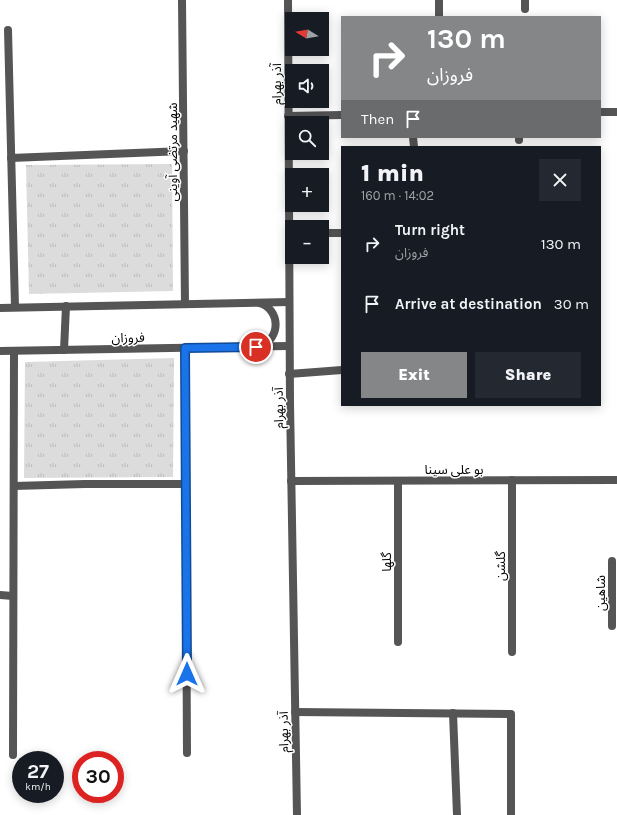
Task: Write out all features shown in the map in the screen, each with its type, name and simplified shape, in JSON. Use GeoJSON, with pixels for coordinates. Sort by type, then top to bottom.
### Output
{"type":"FeatureCollection","features":[{"type":"Feature","properties":{"kind":"street","name":"شهید مرتضی آوینی"},"geometry":{"type":"LineString","coordinates":[[182,0],[185,304]]}},
{"type":"Feature","properties":{"kind":"street","name":"آذر بهرام"},"geometry":{"type":"LineString","coordinates":[[288,0],[288,116]]}},
{"type":"Feature","properties":{"kind":"street"},"geometry":{"type":"LineString","coordinates":[[439,0],[439,16]]}},
{"type":"Feature","properties":{"kind":"street"},"geometry":{"type":"LineString","coordinates":[[525,0],[525,9]]}},
{"type":"Feature","properties":{"kind":"street"},"geometry":{"type":"LineString","coordinates":[[8,30],[15,307]]}},
{"type":"Feature","properties":{"kind":"street"},"geometry":{"type":"LineString","coordinates":[[601,112],[617,112]]}},
{"type":"Feature","properties":{"kind":"street"},"geometry":{"type":"LineString","coordinates":[[288,116],[341,115]]}},
{"type":"Feature","properties":{"kind":"street"},"geometry":{"type":"LineString","coordinates":[[11,158],[184,151]]}},
{"type":"Feature","properties":{"kind":"street","name":"آذر بهرام"},"geometry":{"type":"LineString","coordinates":[[289,160],[290,220]]}},
{"type":"Feature","properties":{"kind":"street"},"geometry":{"type":"LineString","coordinates":[[329,233],[341,233]]}},
{"type":"Feature","properties":{"kind":"street","name":"آذر بهرام"},"geometry":{"type":"LineString","coordinates":[[290,264],[289,374],[297,815]]}},
{"type":"Feature","properties":{"kind":"street"},"geometry":{"type":"LineString","coordinates":[[255,302],[262,303],[268,307],[276,320],[274,334],[270,340],[263,345],[256,347]]}},
{"type":"Feature","properties":{"kind":"street"},"geometry":{"type":"LineString","coordinates":[[0,308],[289,302]]}},
{"type":"Feature","properties":{"kind":"street"},"geometry":{"type":"LineString","coordinates":[[64,350],[66,306]]}},
{"type":"Feature","properties":{"kind":"street","name":"فروزان"},"geometry":{"type":"LineString","coordinates":[[0,351],[289,346]]}},
{"type":"Feature","properties":{"kind":"street"},"geometry":{"type":"LineString","coordinates":[[185,348],[187,753]]}},
{"type":"Feature","properties":{"kind":"street"},"geometry":{"type":"LineString","coordinates":[[13,751],[14,351]]}},
{"type":"Feature","properties":{"kind":"street"},"geometry":{"type":"LineString","coordinates":[[289,374],[341,370]]}},
{"type":"Feature","properties":{"kind":"street","name":"گلشن"},"geometry":{"type":"LineString","coordinates":[[512,480],[512,652]]}},
{"type":"Feature","properties":{"kind":"street","name":"بو علی سینا"},"geometry":{"type":"LineString","coordinates":[[291,482],[617,480]]}},
{"type":"Feature","properties":{"kind":"street","name":"گلها"},"geometry":{"type":"LineString","coordinates":[[398,481],[398,642]]}},
{"type":"Feature","properties":{"kind":"street"},"geometry":{"type":"LineString","coordinates":[[14,486],[185,484]]}},
{"type":"Feature","properties":{"kind":"street","name":"شاهین"},"geometry":{"type":"LineString","coordinates":[[612,561],[615,588],[612,626]]}},
{"type":"Feature","properties":{"kind":"street"},"geometry":{"type":"LineString","coordinates":[[0,595],[14,596]]}},
{"type":"Feature","properties":{"kind":"street"},"geometry":{"type":"LineString","coordinates":[[295,712],[511,714],[511,815]]}},
{"type":"Feature","properties":{"kind":"street"},"geometry":{"type":"LineString","coordinates":[[453,714],[456,815]]}},
{"type":"Feature","properties":{"kind":"green space"},"geometry":{"type":"Polygon","coordinates":[[[172,164],[173,291],[29,294],[26,165],[172,164]]]}},
{"type":"Feature","properties":{"kind":"green space"},"geometry":{"type":"Polygon","coordinates":[[[174,358],[173,477],[24,478],[25,362],[174,358]]]}},
{"type":"Feature","properties":{"kind":"route"},"geometry":{"type":"LineString","coordinates":[[187,674],[185,348],[256,347]]}}]}
